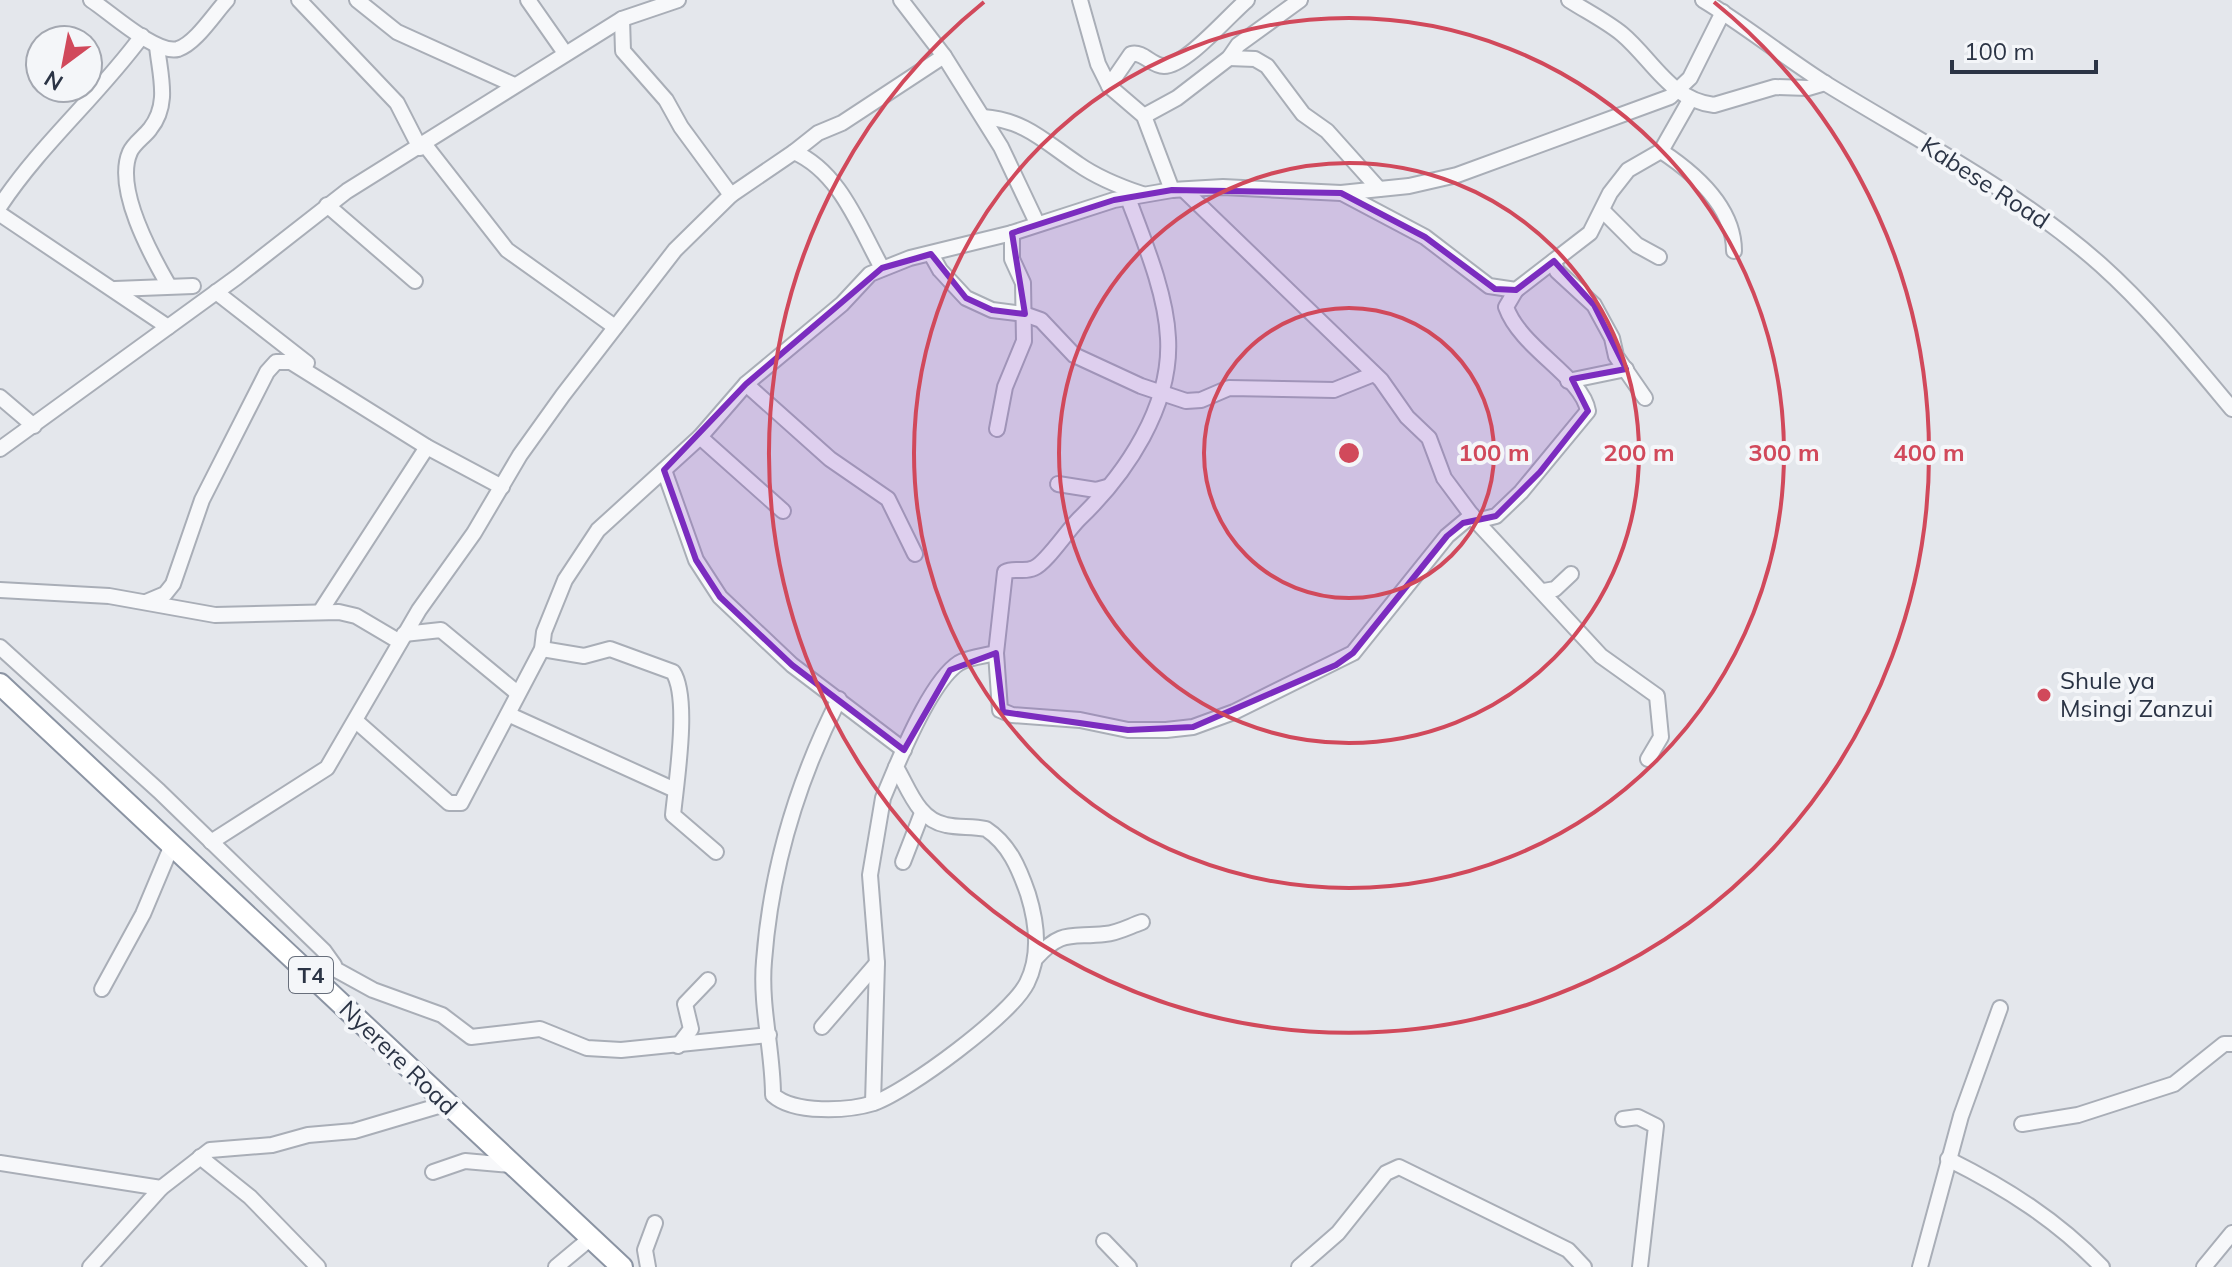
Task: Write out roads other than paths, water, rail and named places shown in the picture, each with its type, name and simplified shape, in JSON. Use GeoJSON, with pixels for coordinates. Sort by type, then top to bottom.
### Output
{"type":"FeatureCollection","features":[{"type":"Feature","properties":{"kind":"highway","name":"Nyerere Road"},"geometry":{"type":"LineString","coordinates":[[0,684],[172,845],[327,976],[445,1104],[622,1267]]}},
{"type":"Feature","properties":{"kind":"street"},"geometry":{"type":"LineString","coordinates":[[91,0],[157,46],[179,49],[227,0]]}},
{"type":"Feature","properties":{"kind":"street"},"geometry":{"type":"LineString","coordinates":[[299,0],[397,103],[422,146],[507,250],[615,327]]}},
{"type":"Feature","properties":{"kind":"street"},"geometry":{"type":"LineString","coordinates":[[357,0],[397,32],[514,85]]}},
{"type":"Feature","properties":{"kind":"street"},"geometry":{"type":"LineString","coordinates":[[528,0],[565,53]]}},
{"type":"Feature","properties":{"kind":"street"},"geometry":{"type":"LineString","coordinates":[[0,449],[216,292],[327,205],[622,19],[659,2],[678,0]]}},
{"type":"Feature","properties":{"kind":"street"},"geometry":{"type":"LineString","coordinates":[[901,0],[944,56],[983,117],[1011,165],[1037,223]]}},
{"type":"Feature","properties":{"kind":"street"},"geometry":{"type":"LineString","coordinates":[[1080,0],[1098,64],[1109,86],[1144,116],[1178,190],[1374,374],[1407,417],[1429,438],[1444,478],[1474,518],[1601,656],[1657,696],[1661,737],[1648,759]]}},
{"type":"Feature","properties":{"kind":"street"},"geometry":{"type":"LineString","coordinates":[[1109,86],[1131,54],[1139,53],[1161,65],[1173,63],[1198,46],[1247,0]]}},
{"type":"Feature","properties":{"kind":"street"},"geometry":{"type":"LineString","coordinates":[[1144,116],[1177,98],[1229,58],[1238,45],[1300,0]]}},
{"type":"Feature","properties":{"kind":"street"},"geometry":{"type":"LineString","coordinates":[[1569,0],[1621,33],[1645,62],[1685,95],[1714,105],[1775,87],[1808,88],[1825,83]]}},
{"type":"Feature","properties":{"kind":"street","name":"Kabese Road"},"geometry":{"type":"LineString","coordinates":[[1703,0],[1825,83],[1995,186],[2101,265],[2232,409]]}},
{"type":"Feature","properties":{"kind":"street"},"geometry":{"type":"LineString","coordinates":[[1128,198],[1157,277],[1168,335],[1161,393],[1139,444],[1107,487],[1060,537],[1041,564],[1026,571],[1005,572],[996,653],[998,701],[1003,712],[1080,720],[1128,730],[1193,727],[1260,701],[1353,653],[1447,536],[1474,518],[1496,516],[1586,416],[1588,407],[1568,381],[1529,345],[1506,307],[1516,290],[1590,233],[1610,193],[1628,170],[1661,151],[1723,12]]}},
{"type":"Feature","properties":{"kind":"street"},"geometry":{"type":"LineString","coordinates":[[622,19],[623,51],[666,100],[681,127],[731,195]]}},
{"type":"Feature","properties":{"kind":"street"},"geometry":{"type":"LineString","coordinates":[[0,206],[69,117],[99,89],[142,36]]}},
{"type":"Feature","properties":{"kind":"street"},"geometry":{"type":"LineString","coordinates":[[157,46],[162,109],[152,127],[130,151],[128,174],[133,214],[169,286]]}},
{"type":"Feature","properties":{"kind":"street"},"geometry":{"type":"LineString","coordinates":[[211,842],[327,768],[402,638],[520,455],[675,250],[731,195],[809,139],[842,123],[944,56]]}},
{"type":"Feature","properties":{"kind":"street"},"geometry":{"type":"LineString","coordinates":[[1229,58],[1264,63],[1303,114],[1327,131],[1379,189]]}},
{"type":"Feature","properties":{"kind":"street"},"geometry":{"type":"LineString","coordinates":[[356,721],[449,803],[457,805],[510,715],[516,692],[542,649],[554,605],[577,560],[598,530],[700,437],[746,384],[842,304],[861,281],[882,268],[1146,195],[1223,187],[1341,193],[1457,175],[1685,95]]}},
{"type":"Feature","properties":{"kind":"street"},"geometry":{"type":"LineString","coordinates":[[983,117],[1011,120],[1027,127],[1102,179],[1146,195]]}},
{"type":"Feature","properties":{"kind":"street"},"geometry":{"type":"LineString","coordinates":[[1661,151],[1693,173],[1723,210],[1733,226],[1734,251]]}},
{"type":"Feature","properties":{"kind":"street"},"geometry":{"type":"LineString","coordinates":[[794,152],[820,167],[832,180],[882,268]]}},
{"type":"Feature","properties":{"kind":"street"},"geometry":{"type":"LineString","coordinates":[[1341,193],[1425,237],[1489,286],[1516,290]]}},
{"type":"Feature","properties":{"kind":"street"},"geometry":{"type":"LineString","coordinates":[[327,205],[415,281]]}},
{"type":"Feature","properties":{"kind":"street"},"geometry":{"type":"LineString","coordinates":[[1603,211],[1637,245],[1659,257]]}},
{"type":"Feature","properties":{"kind":"street"},"geometry":{"type":"LineString","coordinates":[[0,214],[168,327]]}},
{"type":"Feature","properties":{"kind":"street"},"geometry":{"type":"LineString","coordinates":[[997,429],[1002,398],[1024,341],[1022,273],[1012,259],[1012,233]]}},
{"type":"Feature","properties":{"kind":"street"},"geometry":{"type":"LineString","coordinates":[[931,254],[935,264],[966,298],[992,310],[1024,314],[1041,320],[1074,355],[1161,393],[1191,402],[1229,388],[1334,390],[1374,374]]}},
{"type":"Feature","properties":{"kind":"street"},"geometry":{"type":"LineString","coordinates":[[1554,261],[1557,271],[1594,305],[1626,369],[1645,398]]}},
{"type":"Feature","properties":{"kind":"street"},"geometry":{"type":"LineString","coordinates":[[115,289],[193,286]]}},
{"type":"Feature","properties":{"kind":"street"},"geometry":{"type":"LineString","coordinates":[[216,292],[308,363],[317,378]]}},
{"type":"Feature","properties":{"kind":"street"},"geometry":{"type":"LineString","coordinates":[[146,602],[165,594],[173,584],[202,500],[267,372],[276,362],[291,362],[427,447],[502,487]]}},
{"type":"Feature","properties":{"kind":"street"},"geometry":{"type":"LineString","coordinates":[[1568,381],[1626,369]]}},
{"type":"Feature","properties":{"kind":"street"},"geometry":{"type":"LineString","coordinates":[[746,384],[830,459],[888,499],[915,554]]}},
{"type":"Feature","properties":{"kind":"street"},"geometry":{"type":"LineString","coordinates":[[0,397],[34,426]]}},
{"type":"Feature","properties":{"kind":"street"},"geometry":{"type":"LineString","coordinates":[[700,437],[783,511]]}},
{"type":"Feature","properties":{"kind":"street"},"geometry":{"type":"LineString","coordinates":[[320,612],[427,447]]}},
{"type":"Feature","properties":{"kind":"street"},"geometry":{"type":"LineString","coordinates":[[664,470],[707,581],[754,631],[904,750]]}},
{"type":"Feature","properties":{"kind":"street"},"geometry":{"type":"LineString","coordinates":[[1058,484],[1096,490],[1107,487]]}},
{"type":"Feature","properties":{"kind":"street"},"geometry":{"type":"LineString","coordinates":[[1544,591],[1555,589],[1571,574]]}},
{"type":"Feature","properties":{"kind":"street"},"geometry":{"type":"LineString","coordinates":[[0,590],[109,596],[215,615],[320,612],[356,616],[402,638],[441,630],[516,692]]}},
{"type":"Feature","properties":{"kind":"street"},"geometry":{"type":"LineString","coordinates":[[0,647],[324,951],[334,962],[327,976],[442,1015],[471,1037],[540,1029],[587,1048],[678,1046],[769,1035]]}},
{"type":"Feature","properties":{"kind":"street"},"geometry":{"type":"LineString","coordinates":[[542,649],[584,656],[610,649],[673,672],[677,679],[680,706],[676,821],[716,852]]}},
{"type":"Feature","properties":{"kind":"street"},"geometry":{"type":"LineString","coordinates":[[873,1103],[877,963],[870,875],[883,798],[904,750],[950,670],[965,660],[996,653]]}},
{"type":"Feature","properties":{"kind":"street"},"geometry":{"type":"LineString","coordinates":[[839,699],[810,756],[793,802],[777,869],[764,962],[773,1095],[777,1099],[813,1107],[873,1103],[913,1081],[1018,998],[1036,958],[1049,943],[1065,935],[1109,934],[1142,922]]}},
{"type":"Feature","properties":{"kind":"street"},"geometry":{"type":"LineString","coordinates":[[510,715],[675,790]]}},
{"type":"Feature","properties":{"kind":"street"},"geometry":{"type":"LineString","coordinates":[[896,767],[922,813],[940,824],[986,829],[1011,853],[1032,908],[1036,958]]}},
{"type":"Feature","properties":{"kind":"street"},"geometry":{"type":"LineString","coordinates":[[903,862],[922,813]]}},
{"type":"Feature","properties":{"kind":"street"},"geometry":{"type":"LineString","coordinates":[[102,989],[143,914],[172,845]]}},
{"type":"Feature","properties":{"kind":"street"},"geometry":{"type":"LineString","coordinates":[[822,1027],[877,963]]}},
{"type":"Feature","properties":{"kind":"street"},"geometry":{"type":"LineString","coordinates":[[678,1046],[691,1029],[685,1004],[708,980]]}},
{"type":"Feature","properties":{"kind":"street"},"geometry":{"type":"LineString","coordinates":[[1920,1267],[1948,1159],[2000,1008]]}},
{"type":"Feature","properties":{"kind":"street"},"geometry":{"type":"LineString","coordinates":[[2022,1124],[2078,1115],[2174,1084],[2224,1044],[2232,1044]]}},
{"type":"Feature","properties":{"kind":"street"},"geometry":{"type":"LineString","coordinates":[[90,1267],[161,1188],[210,1150],[272,1145],[308,1135],[354,1131],[445,1104]]}},
{"type":"Feature","properties":{"kind":"street"},"geometry":{"type":"LineString","coordinates":[[1623,1119],[1638,1117],[1656,1126],[1640,1267]]}},
{"type":"Feature","properties":{"kind":"street"},"geometry":{"type":"LineString","coordinates":[[200,1157],[250,1197],[315,1266]]}},
{"type":"Feature","properties":{"kind":"street"},"geometry":{"type":"LineString","coordinates":[[1948,1159],[2011,1191],[2072,1237],[2102,1267]]}},
{"type":"Feature","properties":{"kind":"street"},"geometry":{"type":"LineString","coordinates":[[433,1172],[465,1161],[511,1165]]}},
{"type":"Feature","properties":{"kind":"street"},"geometry":{"type":"LineString","coordinates":[[0,1163],[161,1188]]}},
{"type":"Feature","properties":{"kind":"street"},"geometry":{"type":"LineString","coordinates":[[1299,1267],[1338,1233],[1386,1173],[1399,1167],[1568,1250],[1584,1267]]}},
{"type":"Feature","properties":{"kind":"street"},"geometry":{"type":"LineString","coordinates":[[648,1267],[645,1250],[655,1223]]}},
{"type":"Feature","properties":{"kind":"street"},"geometry":{"type":"LineString","coordinates":[[2204,1267],[2232,1233]]}},
{"type":"Feature","properties":{"kind":"street"},"geometry":{"type":"LineString","coordinates":[[556,1267],[592,1237]]}},
{"type":"Feature","properties":{"kind":"street"},"geometry":{"type":"LineString","coordinates":[[1104,1241],[1129,1267]]}},
{"type":"Feature","properties":{"kind":"place","name":"Shule ya Msingi Zanzui"},"geometry":{"type":"Point","coordinates":[2044,695]}}]}
